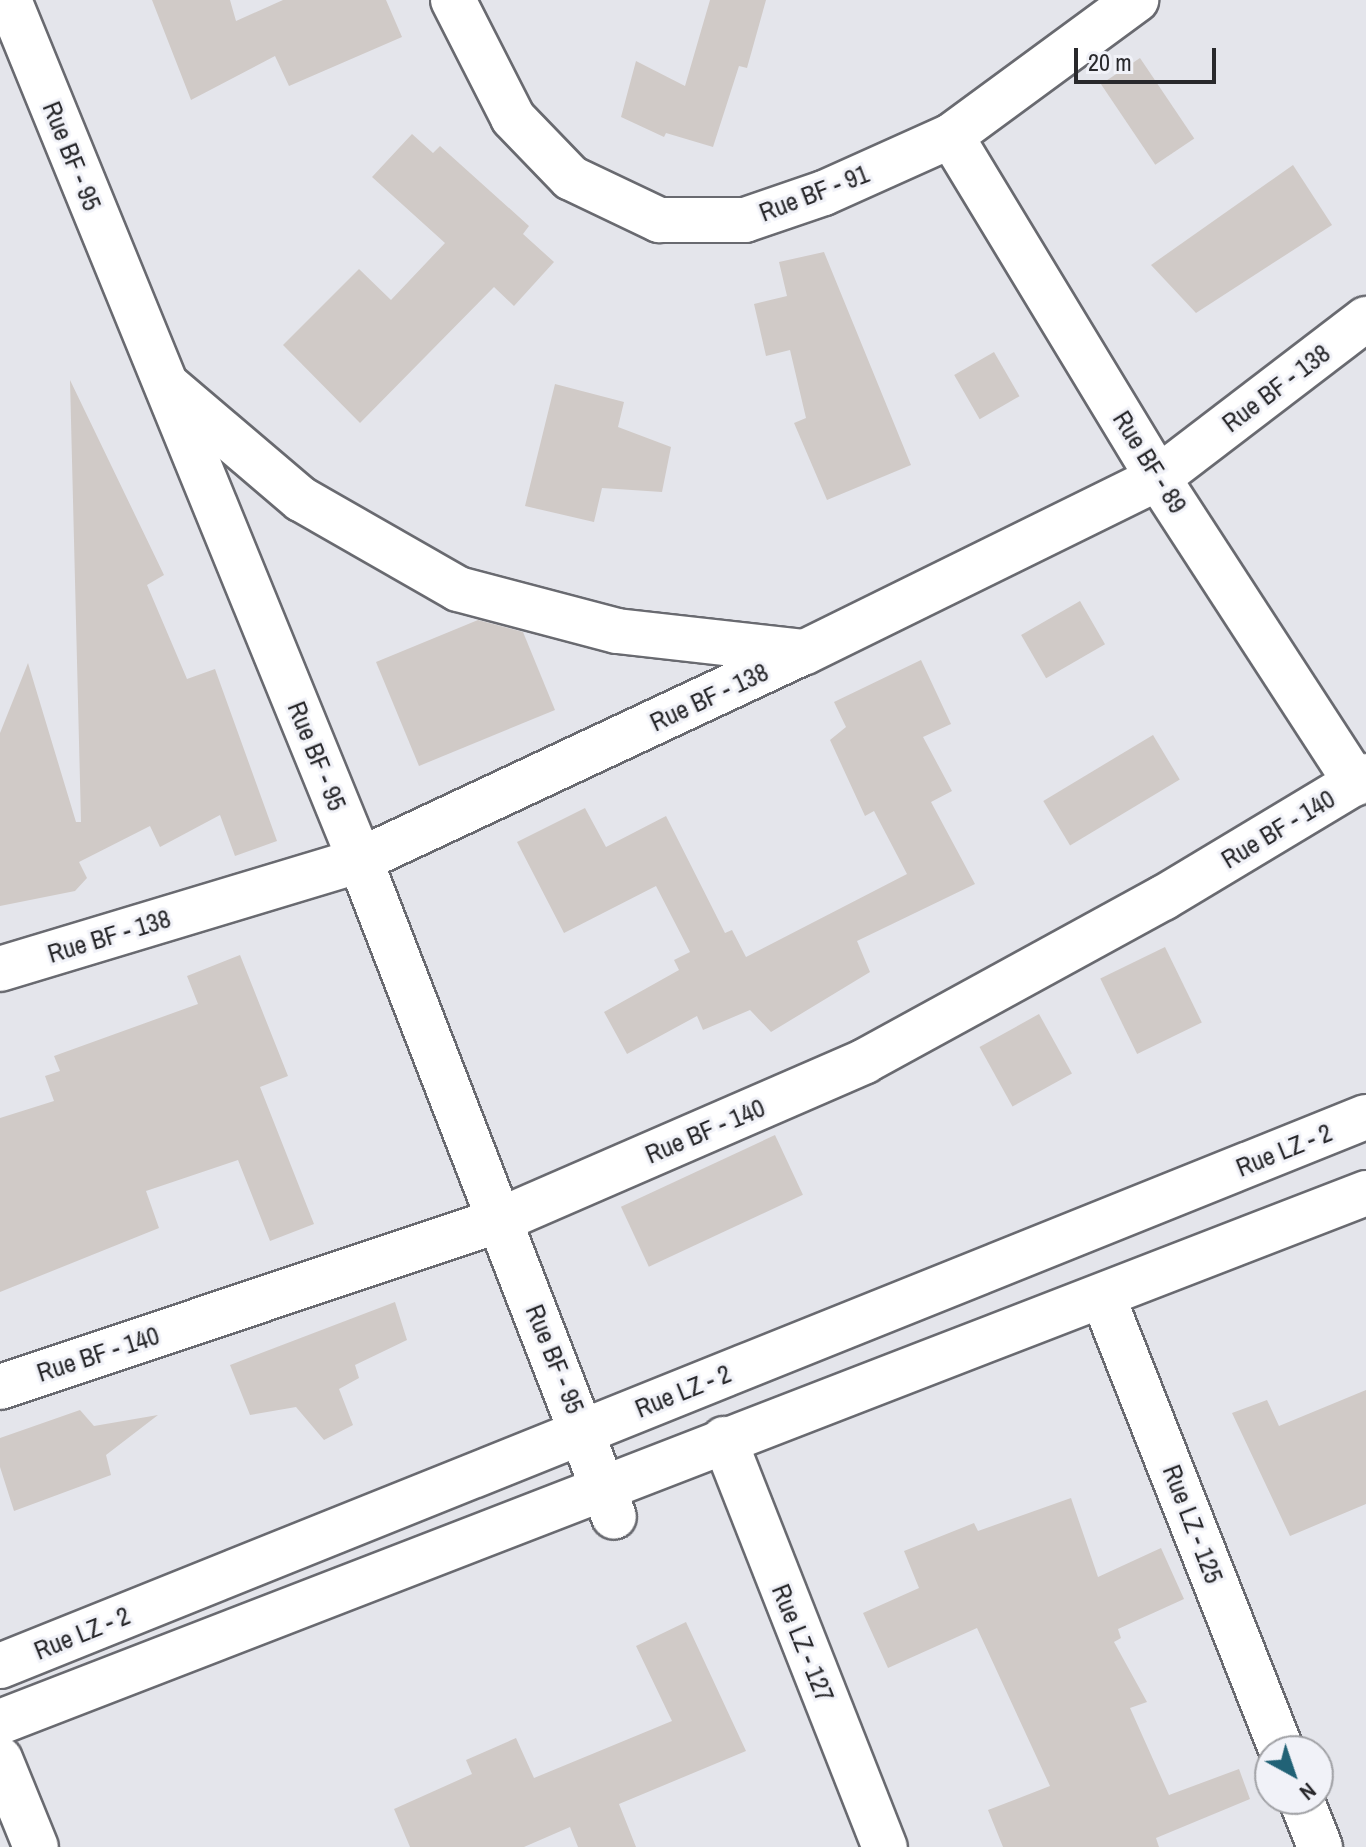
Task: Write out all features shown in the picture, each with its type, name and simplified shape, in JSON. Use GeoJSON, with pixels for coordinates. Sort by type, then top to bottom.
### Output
{"type":"FeatureCollection","features":[{"type":"Feature","properties":{"kind":"street","name":"Rue BF - 95"},"geometry":{"type":"LineString","coordinates":[[9,0],[360,860],[608,1502]]}},
{"type":"Feature","properties":{"kind":"street","name":"Rue BF - 91"},"geometry":{"type":"LineString","coordinates":[[453,0],[513,118],[571,178],[659,220],[745,220],[824,193],[951,136],[1136,0]]}},
{"type":"Feature","properties":{"kind":"street","name":"Rue BF - 89"},"geometry":{"type":"LineString","coordinates":[[951,136],[1158,478],[1361,779]]}},
{"type":"Feature","properties":{"kind":"street","name":"Rue BF - 138"},"geometry":{"type":"LineString","coordinates":[[0,969],[360,860],[805,652],[1158,478],[1366,319]]}},
{"type":"Feature","properties":{"kind":"street"},"geometry":{"type":"LineString","coordinates":[[163,382],[301,499],[458,589],[617,631],[805,652]]}},
{"type":"Feature","properties":{"kind":"street","name":"Rue BF - 140"},"geometry":{"type":"LineString","coordinates":[[0,1387],[500,1220],[865,1061],[1163,898],[1361,779]]}},
{"type":"Feature","properties":{"kind":"street","name":"Rue LZ - 2"},"geometry":{"type":"LineString","coordinates":[[0,1666],[1366,1117]]}},
{"type":"Feature","properties":{"kind":"street","name":"Rue LZ - 2"},"geometry":{"type":"LineString","coordinates":[[0,1722],[608,1502],[724,1439],[1103,1297],[1366,1193]]}},
{"type":"Feature","properties":{"kind":"street","name":"Rue LZ - 125"},"geometry":{"type":"LineString","coordinates":[[1103,1297],[1276,1735]]}},
{"type":"Feature","properties":{"kind":"street","name":"Rue LZ - 127"},"geometry":{"type":"LineString","coordinates":[[724,1439],[885,1847]]}},
{"type":"Feature","properties":{"kind":"street"},"geometry":{"type":"LineString","coordinates":[[0,1759],[36,1847]]}},
{"type":"Feature","properties":{"kind":"street"},"geometry":{"type":"LineString","coordinates":[[1307,1815],[1320,1847]]}},
{"type":"Feature","properties":{"kind":"building"},"geometry":{"type":"Polygon","coordinates":[[[152,0],[230,0],[236,21],[283,0],[386,0],[402,37],[289,86],[275,56],[191,100],[152,0]]]}},
{"type":"Feature","properties":{"kind":"building"},"geometry":{"type":"Polygon","coordinates":[[[710,0],[766,0],[747,68],[739,66],[713,147],[666,133],[664,137],[621,117],[636,61],[685,86],[710,0]]]}},
{"type":"Feature","properties":{"kind":"building"},"geometry":{"type":"Polygon","coordinates":[[[1140,58],[1194,138],[1155,165],[1101,84],[1140,58]]]}},
{"type":"Feature","properties":{"kind":"building"},"geometry":{"type":"Polygon","coordinates":[[[412,134],[433,153],[440,146],[529,226],[523,234],[554,262],[514,306],[494,287],[360,423],[283,345],[359,269],[391,300],[445,243],[372,177],[412,134]]]}},
{"type":"Feature","properties":{"kind":"building"},"geometry":{"type":"Polygon","coordinates":[[[1293,165],[1332,225],[1196,313],[1151,265],[1293,165]]]}},
{"type":"Feature","properties":{"kind":"building"},"geometry":{"type":"Polygon","coordinates":[[[824,252],[911,465],[827,500],[794,423],[806,418],[790,350],[766,356],[754,304],[787,296],[779,262],[824,252]]]}},
{"type":"Feature","properties":{"kind":"building"},"geometry":{"type":"Polygon","coordinates":[[[994,352],[1020,396],[980,419],[954,375],[994,352]]]}},
{"type":"Feature","properties":{"kind":"building"},"geometry":{"type":"Polygon","coordinates":[[[70,380],[164,575],[147,585],[187,679],[215,669],[277,841],[235,856],[220,815],[160,847],[150,826],[79,862],[87,878],[75,891],[0,906],[0,733],[28,663],[76,822],[81,822],[70,380]]]}},
{"type":"Feature","properties":{"kind":"building"},"geometry":{"type":"Polygon","coordinates":[[[555,384],[624,402],[618,427],[671,447],[662,492],[602,488],[594,522],[525,506],[555,384]]]}},
{"type":"Feature","properties":{"kind":"building"},"geometry":{"type":"Polygon","coordinates":[[[1080,601],[1105,644],[1046,678],[1021,635],[1080,601]]]}},
{"type":"Feature","properties":{"kind":"building"},"geometry":{"type":"Polygon","coordinates":[[[478,620],[523,632],[555,710],[419,766],[376,662],[478,620]]]}},
{"type":"Feature","properties":{"kind":"building"},"geometry":{"type":"Polygon","coordinates":[[[921,660],[951,724],[923,737],[952,791],[931,802],[975,884],[857,941],[870,972],[771,1032],[750,1010],[703,1030],[697,1016],[627,1054],[604,1012],[679,970],[674,960],[690,952],[656,886],[564,933],[517,842],[585,808],[606,847],[666,816],[725,933],[732,930],[746,957],[907,874],[874,811],[865,816],[830,740],[846,727],[834,702],[921,660]]]}},
{"type":"Feature","properties":{"kind":"building"},"geometry":{"type":"Polygon","coordinates":[[[1153,735],[1180,780],[1070,845],[1043,801],[1153,735]]]}},
{"type":"Feature","properties":{"kind":"building"},"geometry":{"type":"Polygon","coordinates":[[[1165,947],[1202,1022],[1137,1054],[1100,979],[1165,947]]]}},
{"type":"Feature","properties":{"kind":"building"},"geometry":{"type":"Polygon","coordinates":[[[240,955],[288,1076],[260,1087],[314,1224],[270,1241],[238,1160],[146,1191],[159,1228],[0,1292],[0,1118],[54,1101],[45,1076],[60,1071],[54,1056],[198,1004],[187,976],[240,955]]]}},
{"type":"Feature","properties":{"kind":"building"},"geometry":{"type":"Polygon","coordinates":[[[1039,1014],[1072,1073],[1012,1106],[980,1047],[1039,1014]]]}},
{"type":"Feature","properties":{"kind":"building"},"geometry":{"type":"Polygon","coordinates":[[[775,1135],[803,1195],[649,1267],[621,1207],[775,1135]]]}},
{"type":"Feature","properties":{"kind":"building"},"geometry":{"type":"Polygon","coordinates":[[[395,1302],[407,1340],[355,1365],[359,1378],[339,1389],[353,1425],[324,1440],[296,1407],[250,1415],[230,1365],[395,1302]]]}},
{"type":"Feature","properties":{"kind":"building"},"geometry":{"type":"Polygon","coordinates":[[[1366,1390],[1366,1504],[1290,1536],[1232,1413],[1267,1400],[1279,1426],[1366,1390]]]}},
{"type":"Feature","properties":{"kind":"building"},"geometry":{"type":"Polygon","coordinates":[[[80,1410],[94,1426],[158,1415],[106,1455],[111,1475],[14,1511],[0,1467],[0,1438],[80,1410]]]}},
{"type":"Feature","properties":{"kind":"building"},"geometry":{"type":"Polygon","coordinates":[[[1071,1498],[1098,1577],[1161,1548],[1184,1599],[1118,1629],[1121,1638],[1114,1642],[1147,1702],[1130,1708],[1169,1795],[1239,1769],[1250,1799],[1156,1838],[1159,1847],[1003,1847],[988,1810],[1050,1786],[977,1628],[888,1668],[863,1613],[919,1588],[904,1551],[974,1523],[978,1531],[1071,1498]]]}},
{"type":"Feature","properties":{"kind":"building"},"geometry":{"type":"Polygon","coordinates":[[[686,1622],[746,1751],[619,1804],[636,1847],[578,1847],[570,1827],[524,1847],[410,1847],[394,1809],[472,1774],[466,1760],[516,1738],[534,1778],[672,1721],[636,1646],[686,1622]]]}}]}
